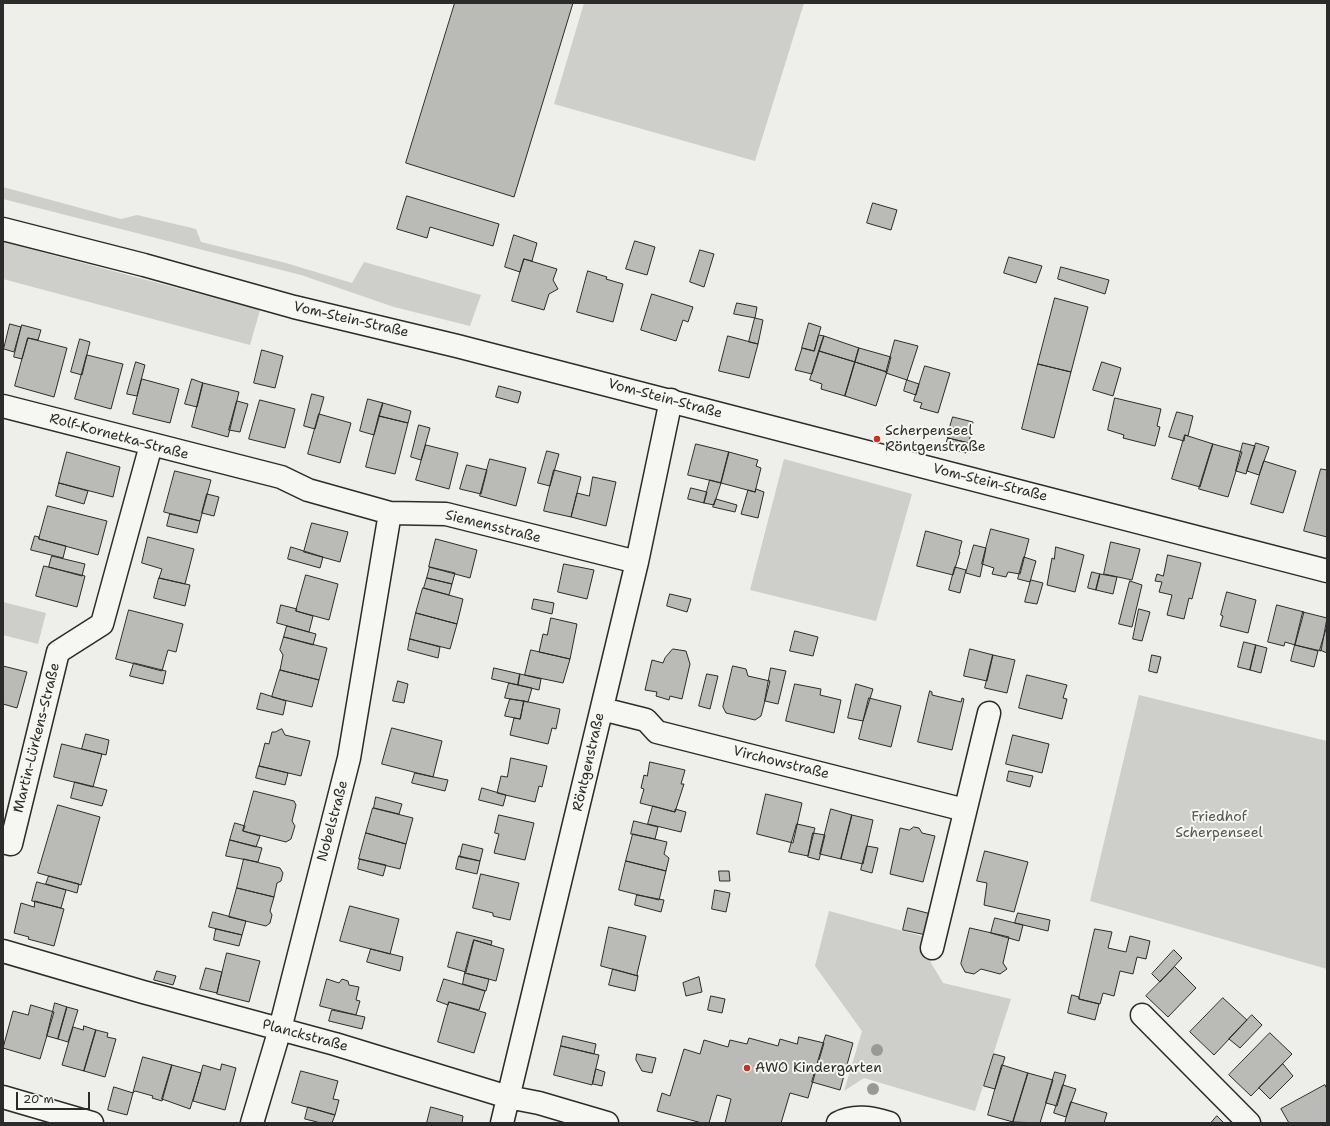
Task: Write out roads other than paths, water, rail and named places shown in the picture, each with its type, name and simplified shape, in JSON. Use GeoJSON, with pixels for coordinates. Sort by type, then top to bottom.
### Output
{"type":"FeatureCollection","features":[{"type":"Feature","properties":{"kind":"street","name":"Vom-Stein-Straße"},"geometry":{"type":"LineString","coordinates":[[3,229],[148,266],[294,307],[671,400],[1327,571]]}},
{"type":"Feature","properties":{"kind":"street","name":"Röntgenstraße"},"geometry":{"type":"LineString","coordinates":[[502,1123],[602,709],[671,400]]}},
{"type":"Feature","properties":{"kind":"street","name":"Rolf-Kornetka-Straße"},"geometry":{"type":"LineString","coordinates":[[3,406],[150,446],[235,466]]}},
{"type":"Feature","properties":{"kind":"street","name":"Martin-Lürkens-Straße"},"geometry":{"type":"LineString","coordinates":[[7,843],[58,652],[102,624],[150,446]]}},
{"type":"Feature","properties":{"kind":"street","name":"Siemensstraße"},"geometry":{"type":"LineString","coordinates":[[235,466],[281,477],[308,490],[390,513],[446,514],[636,562]]}},
{"type":"Feature","properties":{"kind":"street","name":"Nobelstraße"},"geometry":{"type":"LineString","coordinates":[[252,1123],[280,1029],[349,758],[390,513]]}},
{"type":"Feature","properties":{"kind":"street","name":"Virchowstraße"},"geometry":{"type":"LineString","coordinates":[[602,709],[646,720],[657,732],[965,810]]}},
{"type":"Feature","properties":{"kind":"street"},"geometry":{"type":"LineString","coordinates":[[932,948],[989,713]]}},
{"type":"Feature","properties":{"kind":"street","name":"Planckstraße"},"geometry":{"type":"LineString","coordinates":[[3,951],[144,992],[335,1044],[508,1097],[539,1103],[607,1123]]}},
{"type":"Feature","properties":{"kind":"street"},"geometry":{"type":"LineString","coordinates":[[1142,1015],[1249,1123]]}},
{"type":"Feature","properties":{"kind":"street"},"geometry":{"type":"LineString","coordinates":[[3,1097],[92,1123]]}},
{"type":"Feature","properties":{"kind":"street"},"geometry":{"type":"LineString","coordinates":[[838,1123],[843,1120],[857,1118],[873,1118],[889,1123]]}},
{"type":"Feature","properties":{"kind":"place","name":"Scherpenseel Röntgenstraße"},"geometry":{"type":"Point","coordinates":[877,439]}},
{"type":"Feature","properties":{"kind":"place","name":"AWO Kindergarten"},"geometry":{"type":"Point","coordinates":[747,1068]}},
{"type":"Feature","properties":{"kind":"park label","name":"Friedhof Scherpenseel"},"geometry":{"type":"Point","coordinates":[1219,826]}}]}
